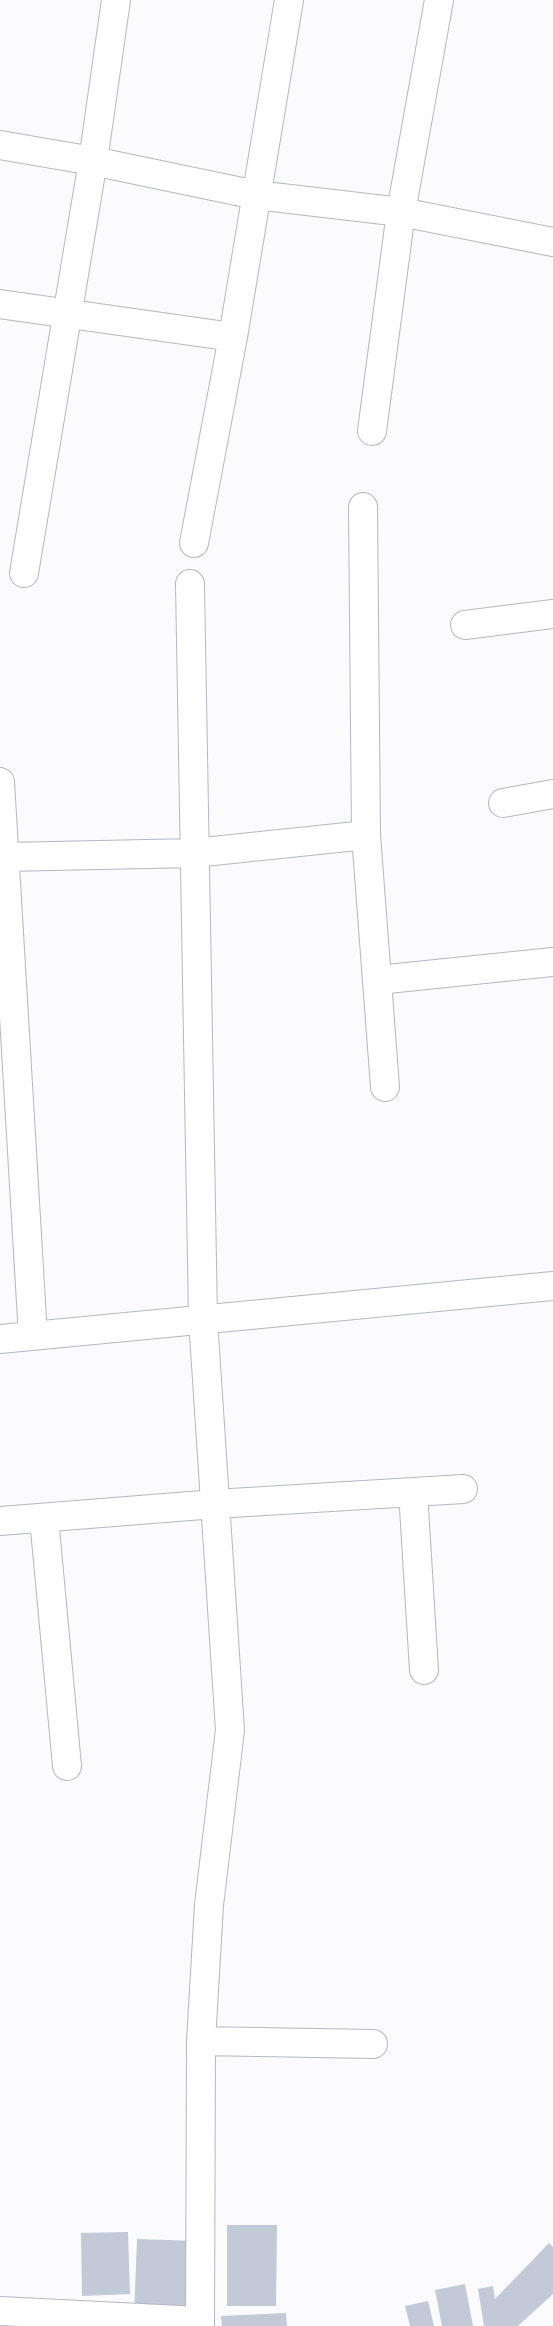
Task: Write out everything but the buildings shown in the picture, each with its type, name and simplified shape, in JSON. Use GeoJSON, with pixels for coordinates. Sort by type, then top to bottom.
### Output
{"type":"FeatureCollection","features":[{"type":"Feature","properties":{"kind":"street"},"geometry":{"type":"LineString","coordinates":[[24,573],[94,161],[116,0]]}},
{"type":"Feature","properties":{"kind":"street"},"geometry":{"type":"LineString","coordinates":[[194,543],[233,337],[289,0]]}},
{"type":"Feature","properties":{"kind":"street"},"geometry":{"type":"LineString","coordinates":[[372,431],[401,212],[439,0]]}},
{"type":"Feature","properties":{"kind":"street"},"geometry":{"type":"LineString","coordinates":[[0,145],[94,161],[256,195],[401,212],[543,240]]}},
{"type":"Feature","properties":{"kind":"street"},"geometry":{"type":"LineString","coordinates":[[0,304],[233,337]]}},
{"type":"Feature","properties":{"kind":"street"},"geometry":{"type":"LineString","coordinates":[[363,507],[366,835],[385,1087]]}},
{"type":"Feature","properties":{"kind":"street"},"geometry":{"type":"LineString","coordinates":[[0,2311],[200,2324],[201,2041],[209,1905],[230,1730],[203,1319],[190,584]]}},
{"type":"Feature","properties":{"kind":"street"},"geometry":{"type":"LineString","coordinates":[[465,625],[553,614]]}},
{"type":"Feature","properties":{"kind":"street"},"geometry":{"type":"LineString","coordinates":[[0,782],[33,1336]]}},
{"type":"Feature","properties":{"kind":"street"},"geometry":{"type":"LineString","coordinates":[[503,803],[553,794]]}},
{"type":"Feature","properties":{"kind":"street"},"geometry":{"type":"LineString","coordinates":[[5,857],[194,853],[366,835]]}},
{"type":"Feature","properties":{"kind":"street"},"geometry":{"type":"LineString","coordinates":[[378,980],[553,962]]}},
{"type":"Feature","properties":{"kind":"street"},"geometry":{"type":"LineString","coordinates":[[0,1339],[553,1286]]}},
{"type":"Feature","properties":{"kind":"street"},"geometry":{"type":"LineString","coordinates":[[0,1521],[215,1504],[463,1489]]}},
{"type":"Feature","properties":{"kind":"street"},"geometry":{"type":"LineString","coordinates":[[413,1492],[424,1670]]}},
{"type":"Feature","properties":{"kind":"street"},"geometry":{"type":"LineString","coordinates":[[44,1518],[67,1766]]}},
{"type":"Feature","properties":{"kind":"street"},"geometry":{"type":"LineString","coordinates":[[201,2041],[373,2044]]}}]}
